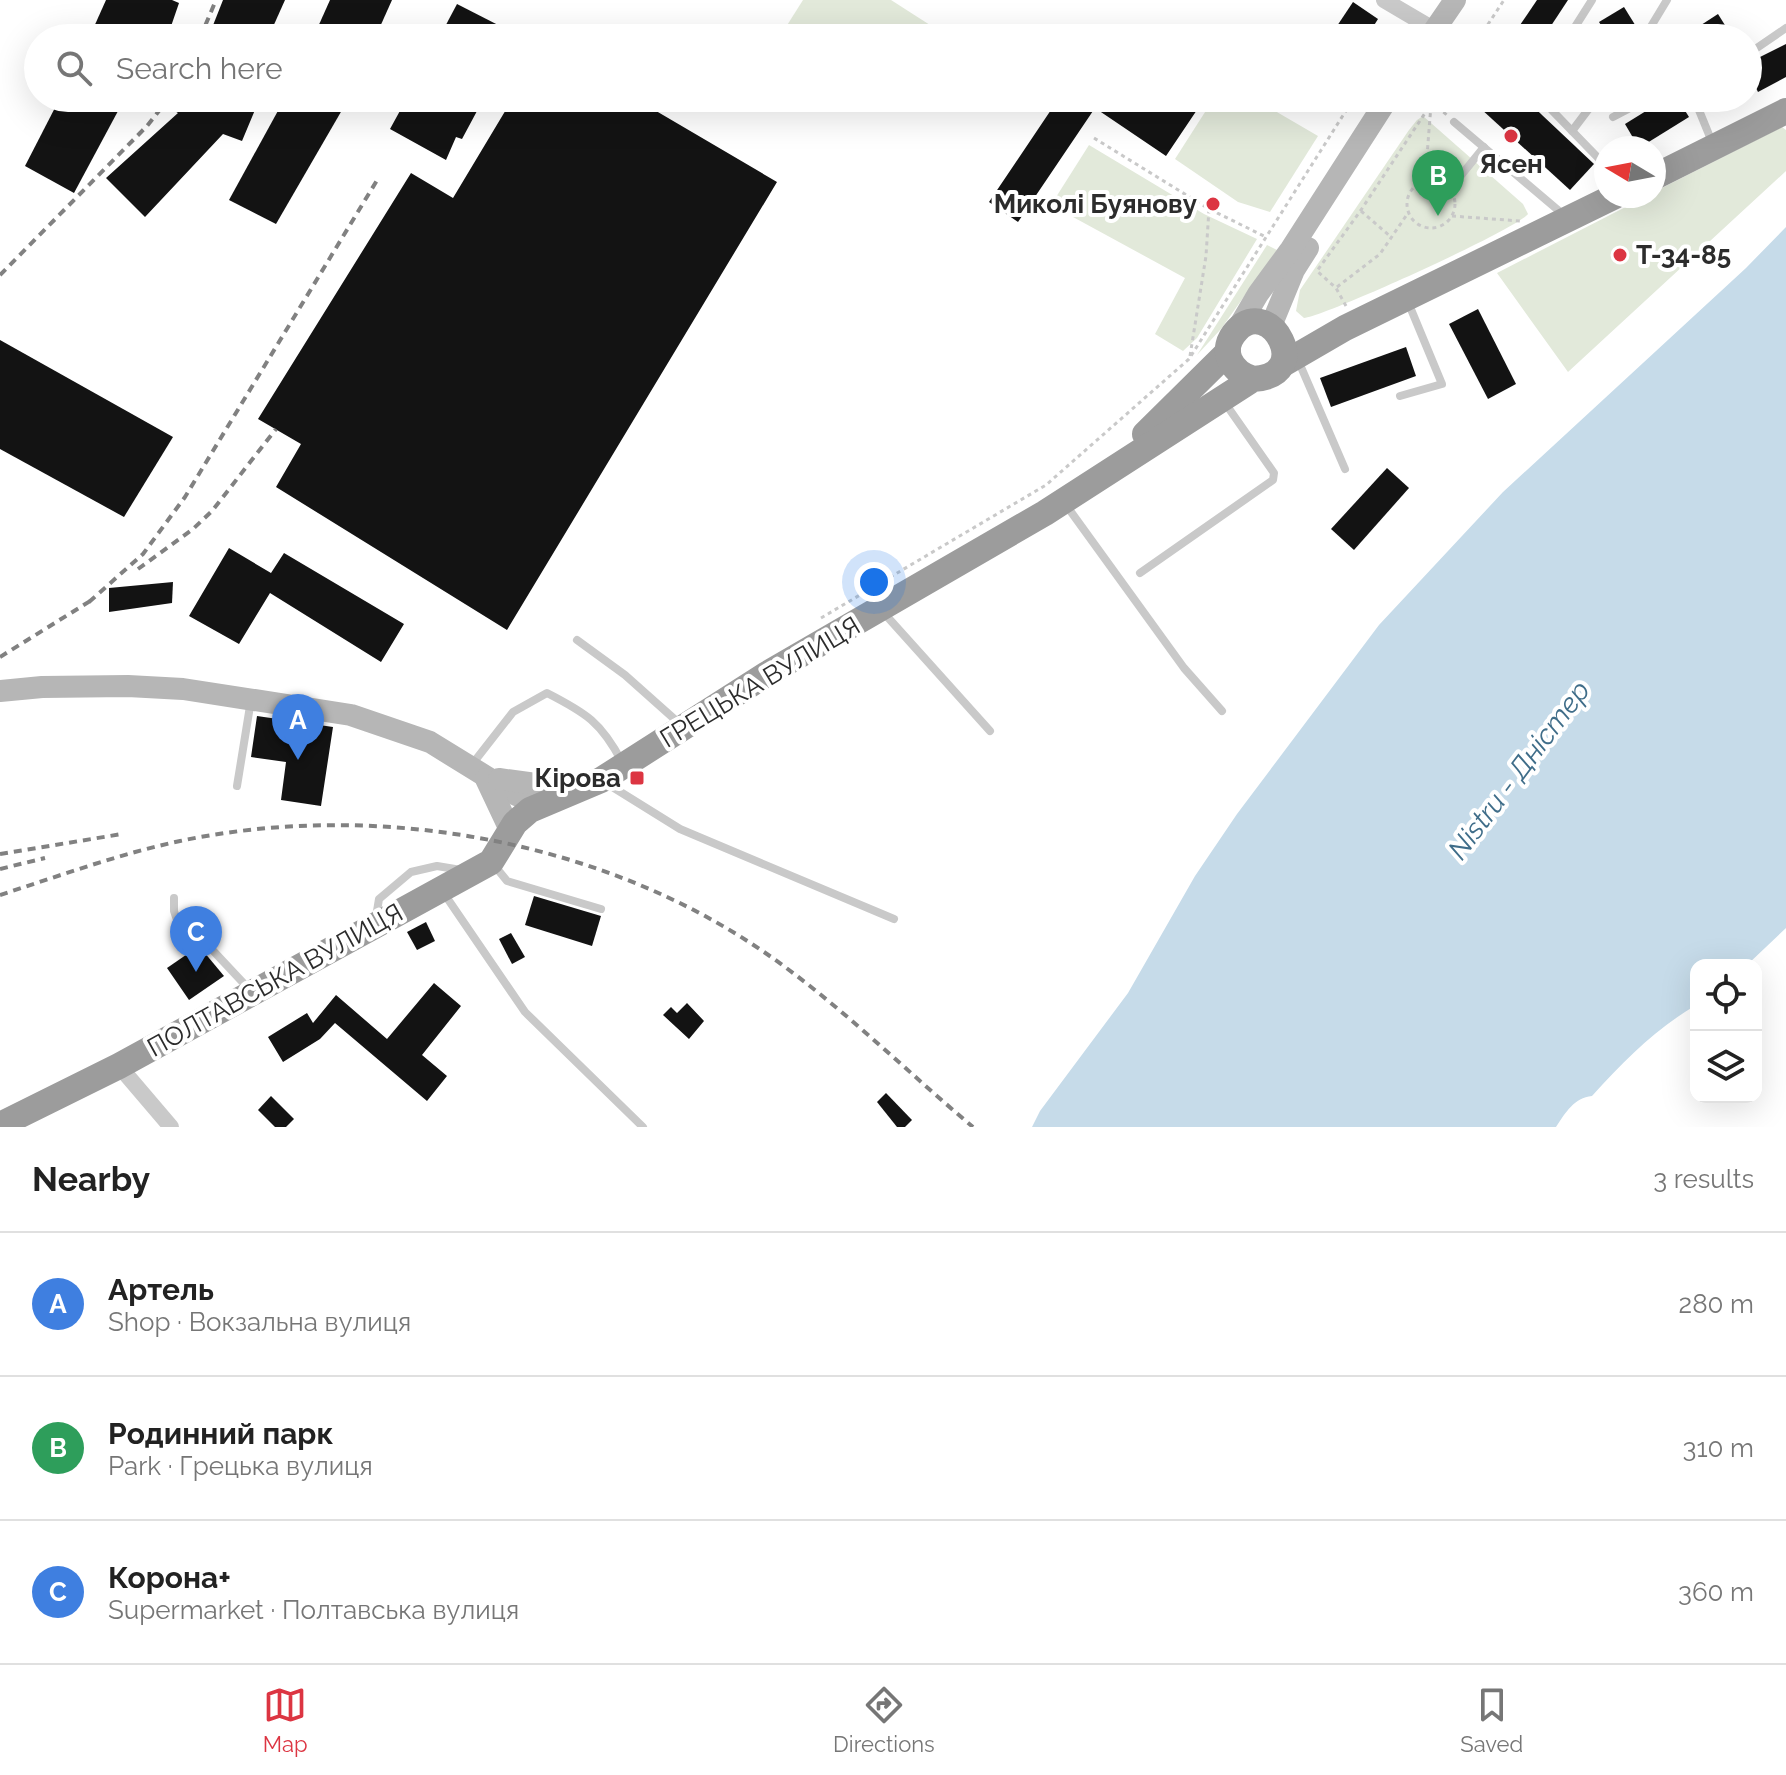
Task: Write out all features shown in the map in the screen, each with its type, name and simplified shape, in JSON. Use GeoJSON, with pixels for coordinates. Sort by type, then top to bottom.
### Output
{"type":"FeatureCollection","features":[{"type":"Feature","properties":{"kind":"highway"},"geometry":{"type":"LineString","coordinates":[[1666,171],[1786,111]]}},
{"type":"Feature","properties":{"kind":"highway"},"geometry":{"type":"LineString","coordinates":[[1348,326],[1273,328],[1249,323],[1233,340],[1232,367],[1240,375],[1264,379],[1348,326],[1562,213],[1594,203]]}},
{"type":"Feature","properties":{"kind":"highway"},"geometry":{"type":"LineString","coordinates":[[1273,328],[1290,360]]}},
{"type":"Feature","properties":{"kind":"highway","name":"ГРЕЦЬКА ВУЛИЦЯ"},"geometry":{"type":"LineString","coordinates":[[1108,470],[1233,340]]}},
{"type":"Feature","properties":{"kind":"highway","name":"ГРЕЦЬКА ВУЛИЦЯ"},"geometry":{"type":"LineString","coordinates":[[539,807],[591,785],[624,766],[767,674],[1063,501],[1253,379]]}},
{"type":"Feature","properties":{"kind":"highway","name":"ПОЛТАВСЬКА ВУЛИЦЯ"},"geometry":{"type":"LineString","coordinates":[[0,1125],[119,1066],[482,867],[515,823],[539,807]]}},
{"type":"Feature","properties":{"kind":"main road"},"geometry":{"type":"LineString","coordinates":[[1443,24],[1455,0]]}},
{"type":"Feature","properties":{"kind":"main road"},"geometry":{"type":"LineString","coordinates":[[1448,24],[1469,0]]}},
{"type":"Feature","properties":{"kind":"main road"},"geometry":{"type":"LineString","coordinates":[[1233,340],[1258,294],[1291,249],[1379,112]]}},
{"type":"Feature","properties":{"kind":"main road"},"geometry":{"type":"LineString","coordinates":[[1273,328],[1294,270],[1395,112]]}},
{"type":"Feature","properties":{"kind":"main road"},"geometry":{"type":"LineString","coordinates":[[0,691],[128,686],[183,689],[351,715],[430,742],[539,807]]}},
{"type":"Feature","properties":{"kind":"main road"},"geometry":{"type":"LineString","coordinates":[[477,772],[591,785]]}},
{"type":"Feature","properties":{"kind":"main road"},"geometry":{"type":"LineString","coordinates":[[477,772],[511,832]]}},
{"type":"Feature","properties":{"kind":"street"},"geometry":{"type":"LineString","coordinates":[[1384,0],[1421,24]]}},
{"type":"Feature","properties":{"kind":"street"},"geometry":{"type":"LineString","coordinates":[[119,1066],[171,1127]]}},
{"type":"Feature","properties":{"kind":"lane"},"geometry":{"type":"LineString","coordinates":[[1577,24],[1592,0]]}},
{"type":"Feature","properties":{"kind":"lane"},"geometry":{"type":"LineString","coordinates":[[1652,24],[1667,0]]}},
{"type":"Feature","properties":{"kind":"lane"},"geometry":{"type":"LineString","coordinates":[[1762,44],[1786,28]]}},
{"type":"Feature","properties":{"kind":"lane"},"geometry":{"type":"LineString","coordinates":[[1554,112],[1594,154]]}},
{"type":"Feature","properties":{"kind":"lane"},"geometry":{"type":"LineString","coordinates":[[1572,131],[1586,112]]}},
{"type":"Feature","properties":{"kind":"lane"},"geometry":{"type":"LineString","coordinates":[[1613,117],[1622,112]]}},
{"type":"Feature","properties":{"kind":"lane"},"geometry":{"type":"LineString","coordinates":[[1700,112],[1714,147]]}},
{"type":"Feature","properties":{"kind":"lane"},"geometry":{"type":"LineString","coordinates":[[1454,122],[1562,213]]}},
{"type":"Feature","properties":{"kind":"lane"},"geometry":{"type":"LineString","coordinates":[[1450,189],[1484,147]]}},
{"type":"Feature","properties":{"kind":"lane"},"geometry":{"type":"LineString","coordinates":[[1400,396],[1442,384],[1406,298]]}},
{"type":"Feature","properties":{"kind":"lane"},"geometry":{"type":"LineString","coordinates":[[1290,360],[1345,469]]}},
{"type":"Feature","properties":{"kind":"lane"},"geometry":{"type":"LineString","coordinates":[[1140,573],[1273,480],[1274,473],[1268,462],[1221,399]]}},
{"type":"Feature","properties":{"kind":"lane"},"geometry":{"type":"LineString","coordinates":[[1063,501],[1184,668],[1222,711]]}},
{"type":"Feature","properties":{"kind":"lane"},"geometry":{"type":"LineString","coordinates":[[880,609],[990,731]]}},
{"type":"Feature","properties":{"kind":"lane"},"geometry":{"type":"LineString","coordinates":[[577,640],[625,675],[684,727]]}},
{"type":"Feature","properties":{"kind":"lane"},"geometry":{"type":"LineString","coordinates":[[477,772],[513,712],[547,693],[586,713],[612,743],[624,766]]}},
{"type":"Feature","properties":{"kind":"lane"},"geometry":{"type":"LineString","coordinates":[[237,786],[251,699]]}},
{"type":"Feature","properties":{"kind":"lane"},"geometry":{"type":"LineString","coordinates":[[591,785],[680,829],[894,919]]}},
{"type":"Feature","properties":{"kind":"lane"},"geometry":{"type":"LineString","coordinates":[[374,925],[379,899],[411,872],[437,866],[482,867],[507,881],[601,909]]}},
{"type":"Feature","properties":{"kind":"lane"},"geometry":{"type":"LineString","coordinates":[[440,888],[525,1012],[643,1127]]}},
{"type":"Feature","properties":{"kind":"lane"},"geometry":{"type":"LineString","coordinates":[[174,898],[178,923],[204,941],[252,993]]}},
{"type":"Feature","properties":{"kind":"path"},"geometry":{"type":"LineString","coordinates":[[1488,24],[1504,0]]}},
{"type":"Feature","properties":{"kind":"path"},"geometry":{"type":"LineString","coordinates":[[810,624],[1046,485],[1189,359],[1345,112]]}},
{"type":"Feature","properties":{"kind":"path"},"geometry":{"type":"LineString","coordinates":[[1348,326],[1344,299],[1317,271],[1425,112]]}},
{"type":"Feature","properties":{"kind":"path"},"geometry":{"type":"LineString","coordinates":[[1425,181],[1432,112]]}},
{"type":"Feature","properties":{"kind":"path"},"geometry":{"type":"LineString","coordinates":[[1444,112],[1454,122]]}},
{"type":"Feature","properties":{"kind":"path"},"geometry":{"type":"LineString","coordinates":[[1094,138],[1209,209],[1266,237]]}},
{"type":"Feature","properties":{"kind":"path"},"geometry":{"type":"LineString","coordinates":[[1336,288],[1380,254],[1408,213],[1409,193],[1413,187],[1425,181],[1439,181],[1450,189],[1455,202],[1452,216],[1442,226],[1429,229],[1416,224],[1408,213]]}},
{"type":"Feature","properties":{"kind":"path"},"geometry":{"type":"LineString","coordinates":[[1189,359],[1206,256],[1209,209]]}},
{"type":"Feature","properties":{"kind":"path"},"geometry":{"type":"LineString","coordinates":[[1361,210],[1391,237]]}},
{"type":"Feature","properties":{"kind":"path"},"geometry":{"type":"LineString","coordinates":[[1452,216],[1532,222],[1562,213]]}},
{"type":"Feature","properties":{"kind":"green space"},"geometry":{"type":"Polygon","coordinates":[[[803,0],[891,0],[928,24],[788,24],[803,0]]]}},
{"type":"Feature","properties":{"kind":"green space"},"geometry":{"type":"Polygon","coordinates":[[[1205,112],[1277,112],[1318,136],[1270,212],[1238,202],[1175,159],[1205,112]]]}},
{"type":"Feature","properties":{"kind":"green space"},"geometry":{"type":"Polygon","coordinates":[[[1423,116],[1523,204],[1528,214],[1492,236],[1421,270],[1348,303],[1304,318],[1296,311],[1300,290],[1409,130],[1423,116]]]}},
{"type":"Feature","properties":{"kind":"green space"},"geometry":{"type":"Polygon","coordinates":[[[1782,127],[1786,130],[1786,171],[1568,372],[1497,273],[1624,208],[1666,208],[1666,186],[1782,127]]]}},
{"type":"Feature","properties":{"kind":"green space"},"geometry":{"type":"Polygon","coordinates":[[[1089,145],[1204,214],[1257,239],[1197,338],[1183,351],[1155,334],[1185,278],[1051,205],[1089,145]]]}},
{"type":"Feature","properties":{"kind":"green space"},"geometry":{"type":"Polygon","coordinates":[[[1267,245],[1277,250],[1221,329],[1197,355],[1267,245]]]}},
{"type":"Feature","properties":{"kind":"water","name":"Nistru - Дністер"},"geometry":{"type":"Polygon","coordinates":[[[1786,227],[1786,928],[1753,959],[1690,959],[1690,1009],[1641,1046],[1592,1096],[1575,1103],[1556,1127],[1032,1127],[1040,1111],[1128,993],[1195,876],[1237,814],[1379,625],[1503,492],[1746,268],[1786,227]]]}},
{"type":"Feature","properties":{"kind":"building"},"geometry":{"type":"Polygon","coordinates":[[[106,0],[172,0],[179,3],[172,24],[95,24],[106,0]]]}},
{"type":"Feature","properties":{"kind":"building"},"geometry":{"type":"Polygon","coordinates":[[[223,0],[285,0],[274,24],[214,24],[223,0]]]}},
{"type":"Feature","properties":{"kind":"building"},"geometry":{"type":"Polygon","coordinates":[[[330,0],[392,0],[381,24],[319,24],[330,0]]]}},
{"type":"Feature","properties":{"kind":"building"},"geometry":{"type":"Polygon","coordinates":[[[1537,0],[1568,0],[1552,24],[1521,24],[1537,0]]]}},
{"type":"Feature","properties":{"kind":"building"},"geometry":{"type":"Polygon","coordinates":[[[1353,2],[1378,19],[1375,24],[1338,24],[1353,2]]]}},
{"type":"Feature","properties":{"kind":"building"},"geometry":{"type":"Polygon","coordinates":[[[457,4],[496,24],[446,24],[457,4]]]}},
{"type":"Feature","properties":{"kind":"building"},"geometry":{"type":"Polygon","coordinates":[[[1624,7],[1635,24],[1600,24],[1624,7]]]}},
{"type":"Feature","properties":{"kind":"building"},"geometry":{"type":"Polygon","coordinates":[[[1718,14],[1724,24],[1703,24],[1718,14]]]}},
{"type":"Feature","properties":{"kind":"building"},"geometry":{"type":"Polygon","coordinates":[[[1786,44],[1786,77],[1762,90],[1762,56],[1786,44]]]}},
{"type":"Feature","properties":{"kind":"building"},"geometry":{"type":"Polygon","coordinates":[[[53,112],[117,112],[74,193],[25,166],[53,112]]]}},
{"type":"Feature","properties":{"kind":"building"},"geometry":{"type":"Polygon","coordinates":[[[254,112],[242,141],[223,134],[145,217],[106,178],[178,113],[254,112]]]}},
{"type":"Feature","properties":{"kind":"building"},"geometry":{"type":"Polygon","coordinates":[[[277,112],[341,112],[276,224],[229,200],[277,112]]]}},
{"type":"Feature","properties":{"kind":"building"},"geometry":{"type":"Polygon","coordinates":[[[399,112],[476,112],[462,139],[456,137],[446,160],[390,129],[399,112]]]}},
{"type":"Feature","properties":{"kind":"building"},"geometry":{"type":"Polygon","coordinates":[[[505,112],[658,112],[777,182],[507,630],[276,487],[301,444],[258,419],[411,173],[453,198],[505,112]]]}},
{"type":"Feature","properties":{"kind":"building"},"geometry":{"type":"Polygon","coordinates":[[[1050,112],[1092,112],[1018,222],[989,202],[1050,112]]]}},
{"type":"Feature","properties":{"kind":"building"},"geometry":{"type":"Polygon","coordinates":[[[1101,112],[1196,112],[1166,156],[1101,112]]]}},
{"type":"Feature","properties":{"kind":"building"},"geometry":{"type":"Polygon","coordinates":[[[1484,112],[1539,112],[1594,164],[1570,190],[1484,112]]]}},
{"type":"Feature","properties":{"kind":"building"},"geometry":{"type":"Polygon","coordinates":[[[1644,112],[1686,112],[1689,117],[1658,136],[1632,136],[1625,124],[1644,112]]]}},
{"type":"Feature","properties":{"kind":"building"},"geometry":{"type":"Polygon","coordinates":[[[1478,309],[1516,384],[1488,399],[1449,324],[1478,309]]]}},
{"type":"Feature","properties":{"kind":"building"},"geometry":{"type":"Polygon","coordinates":[[[0,340],[173,437],[124,517],[0,449],[0,340]]]}},
{"type":"Feature","properties":{"kind":"building"},"geometry":{"type":"Polygon","coordinates":[[[1406,347],[1416,376],[1331,407],[1320,378],[1406,347]]]}},
{"type":"Feature","properties":{"kind":"building"},"geometry":{"type":"Polygon","coordinates":[[[1387,468],[1409,488],[1354,550],[1331,529],[1387,468]]]}},
{"type":"Feature","properties":{"kind":"building"},"geometry":{"type":"Polygon","coordinates":[[[229,548],[271,573],[284,553],[404,624],[381,662],[270,593],[239,644],[189,616],[229,548]]]}},
{"type":"Feature","properties":{"kind":"building"},"geometry":{"type":"Polygon","coordinates":[[[173,582],[172,603],[109,612],[109,588],[173,582]]]}},
{"type":"Feature","properties":{"kind":"building"},"geometry":{"type":"Polygon","coordinates":[[[257,716],[333,727],[321,806],[281,800],[286,762],[251,757],[257,716]]]}},
{"type":"Feature","properties":{"kind":"building"},"geometry":{"type":"Polygon","coordinates":[[[534,896],[601,916],[592,946],[525,925],[534,896]]]}},
{"type":"Feature","properties":{"kind":"building"},"geometry":{"type":"Polygon","coordinates":[[[426,922],[435,941],[417,950],[407,932],[426,922]]]}},
{"type":"Feature","properties":{"kind":"building"},"geometry":{"type":"Polygon","coordinates":[[[511,933],[525,957],[512,964],[499,939],[511,933]]]}},
{"type":"Feature","properties":{"kind":"building"},"geometry":{"type":"Polygon","coordinates":[[[199,946],[224,976],[189,1000],[167,968],[199,946]]]}},
{"type":"Feature","properties":{"kind":"building"},"geometry":{"type":"Polygon","coordinates":[[[434,983],[461,1006],[422,1055],[447,1076],[427,1101],[335,1023],[320,1039],[283,1062],[268,1037],[307,1013],[313,1023],[336,995],[387,1039],[434,983]]]}},
{"type":"Feature","properties":{"kind":"building"},"geometry":{"type":"Polygon","coordinates":[[[687,1003],[704,1021],[689,1039],[663,1015],[671,1007],[677,1013],[687,1003]]]}},
{"type":"Feature","properties":{"kind":"building"},"geometry":{"type":"Polygon","coordinates":[[[886,1093],[912,1120],[905,1127],[897,1127],[877,1102],[886,1093]]]}},
{"type":"Feature","properties":{"kind":"building"},"geometry":{"type":"Polygon","coordinates":[[[271,1096],[294,1119],[286,1127],[275,1127],[258,1110],[271,1096]]]}},
{"type":"Feature","properties":{"kind":"railway"},"geometry":{"type":"LineString","coordinates":[[206,24],[216,0]]}},
{"type":"Feature","properties":{"kind":"railway"},"geometry":{"type":"LineString","coordinates":[[0,275],[158,112]]}},
{"type":"Feature","properties":{"kind":"railway"},"geometry":{"type":"LineString","coordinates":[[89,602],[143,554],[185,497],[379,177]]}},
{"type":"Feature","properties":{"kind":"railway"},"geometry":{"type":"LineString","coordinates":[[138,569],[193,529],[212,511],[276,429]]}},
{"type":"Feature","properties":{"kind":"railway"},"geometry":{"type":"LineString","coordinates":[[0,657],[95,598]]}},
{"type":"Feature","properties":{"kind":"railway"},"geometry":{"type":"LineString","coordinates":[[0,895],[157,846],[254,829],[330,825],[407,828],[483,839],[558,856],[631,881],[700,913],[764,952],[844,1014],[973,1127]]}},
{"type":"Feature","properties":{"kind":"railway"},"geometry":{"type":"LineString","coordinates":[[0,854],[122,834]]}},
{"type":"Feature","properties":{"kind":"railway"},"geometry":{"type":"LineString","coordinates":[[0,869],[45,858]]}},
{"type":"Feature","properties":{"kind":"place","name":"Ясен"},"geometry":{"type":"Point","coordinates":[1511,136]}},
{"type":"Feature","properties":{"kind":"place","name":"Миколі Буянову"},"geometry":{"type":"Point","coordinates":[1213,204]}},
{"type":"Feature","properties":{"kind":"place","name":"Родинний парк"},"geometry":{"type":"Point","coordinates":[1438,216]}},
{"type":"Feature","properties":{"kind":"place","name":"Т-34-85"},"geometry":{"type":"Point","coordinates":[1620,255]}},
{"type":"Feature","properties":{"kind":"place","name":"Артель"},"geometry":{"type":"Point","coordinates":[298,760]}},
{"type":"Feature","properties":{"kind":"place","name":"Кірова"},"geometry":{"type":"Point","coordinates":[637,778]}},
{"type":"Feature","properties":{"kind":"place","name":"Корона+"},"geometry":{"type":"Point","coordinates":[196,972]}}]}
